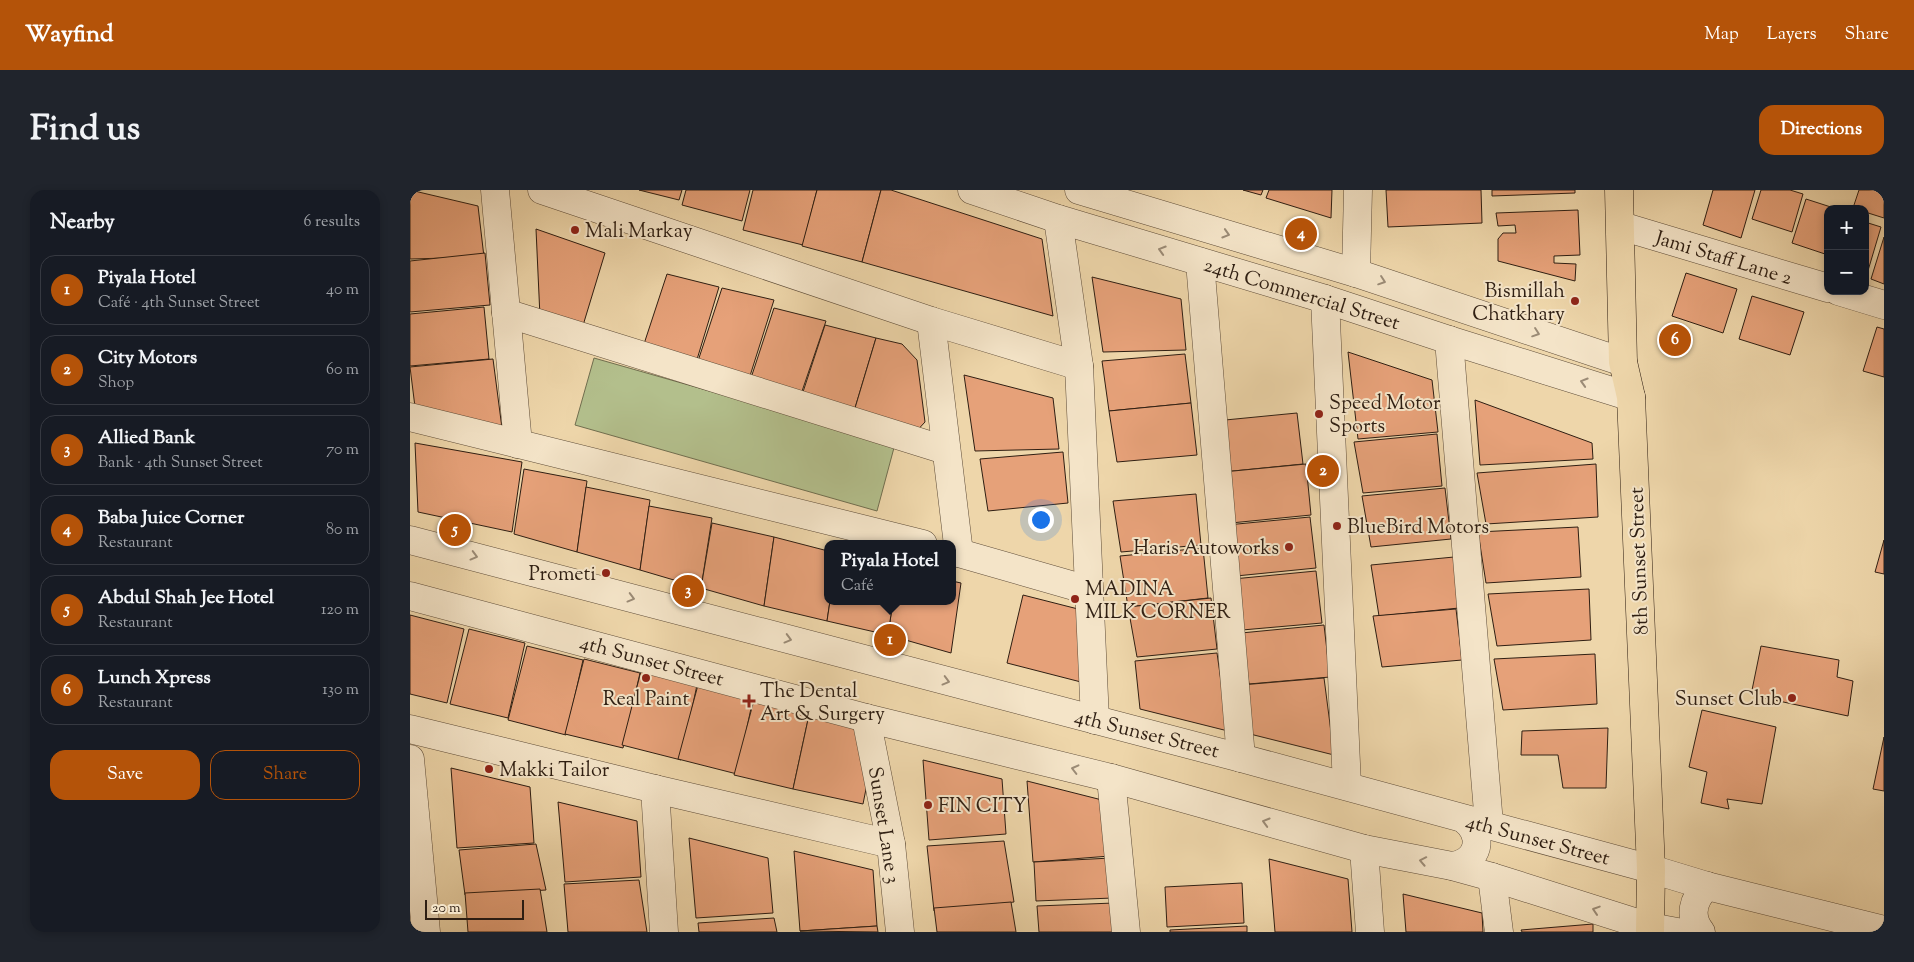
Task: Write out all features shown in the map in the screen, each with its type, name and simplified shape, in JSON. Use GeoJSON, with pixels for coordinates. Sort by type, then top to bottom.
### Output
{"type":"FeatureCollection","features":[{"type":"Feature","properties":{"kind":"main road","name":"8th Sunset Street"},"geometry":{"type":"LineString","coordinates":[[1619,190],[1623,362],[1631,397],[1651,869],[1650,929]]}},
{"type":"Feature","properties":{"kind":"street"},"geometry":{"type":"LineString","coordinates":[[495,190],[518,444]]}},
{"type":"Feature","properties":{"kind":"street"},"geometry":{"type":"LineString","coordinates":[[542,190],[931,322],[1079,366]]}},
{"type":"Feature","properties":{"kind":"street","name":"24th Commercial Street"},"geometry":{"type":"LineString","coordinates":[[972,190],[1058,219],[1325,299],[1631,397]]}},
{"type":"Feature","properties":{"kind":"street","name":"24th Commercial Street"},"geometry":{"type":"LineString","coordinates":[[1079,190],[1356,273],[1623,362]]}},
{"type":"Feature","properties":{"kind":"street"},"geometry":{"type":"LineString","coordinates":[[1356,273],[1358,190]]}},
{"type":"Feature","properties":{"kind":"street"},"geometry":{"type":"LineString","coordinates":[[1058,219],[1079,366],[1095,720]]}},
{"type":"Feature","properties":{"kind":"street","name":"Jami Staff Lane 2"},"geometry":{"type":"LineString","coordinates":[[1620,226],[1824,287]]}},
{"type":"Feature","properties":{"kind":"street"},"geometry":{"type":"LineString","coordinates":[[1200,262],[1241,758]]}},
{"type":"Feature","properties":{"kind":"street"},"geometry":{"type":"LineString","coordinates":[[1851,295],[1884,305]]}},
{"type":"Feature","properties":{"kind":"street"},"geometry":{"type":"LineString","coordinates":[[1325,299],[1347,786]]}},
{"type":"Feature","properties":{"kind":"street"},"geometry":{"type":"LineString","coordinates":[[506,313],[945,450]]}},
{"type":"Feature","properties":{"kind":"street"},"geometry":{"type":"LineString","coordinates":[[931,322],[955,540]]}},
{"type":"Feature","properties":{"kind":"street"},"geometry":{"type":"LineString","coordinates":[[1449,340],[1475,831],[1477,839],[1476,848],[1467,861],[1452,866]]}},
{"type":"Feature","properties":{"kind":"street"},"geometry":{"type":"LineString","coordinates":[[410,417],[907,540]]}},
{"type":"Feature","properties":{"kind":"street","name":"4th Sunset Street"},"geometry":{"type":"LineString","coordinates":[[410,540],[1347,786],[1707,886],[1884,930]]}},
{"type":"Feature","properties":{"kind":"street"},"geometry":{"type":"LineString","coordinates":[[956,552],[1088,590]]}},
{"type":"Feature","properties":{"kind":"street","name":"4th Sunset Street"},"geometry":{"type":"LineString","coordinates":[[410,596],[866,718],[1111,778],[1364,850],[1452,866],[1492,877],[1650,929],[1677,932]]}},
{"type":"Feature","properties":{"kind":"street","name":"Sunset Lane 3"},"geometry":{"type":"LineString","coordinates":[[866,718],[890,844],[900,932]]}},
{"type":"Feature","properties":{"kind":"street"},"geometry":{"type":"LineString","coordinates":[[410,729],[890,844]]}},
{"type":"Feature","properties":{"kind":"street"},"geometry":{"type":"LineString","coordinates":[[410,759],[426,932]]}},
{"type":"Feature","properties":{"kind":"street"},"geometry":{"type":"LineString","coordinates":[[1111,778],[1126,932]]}},
{"type":"Feature","properties":{"kind":"street"},"geometry":{"type":"LineString","coordinates":[[655,789],[664,932]]}},
{"type":"Feature","properties":{"kind":"street"},"geometry":{"type":"LineString","coordinates":[[1364,850],[1370,932]]}},
{"type":"Feature","properties":{"kind":"street"},"geometry":{"type":"LineString","coordinates":[[1492,877],[1499,932]]}},
{"type":"Feature","properties":{"kind":"street"},"geometry":{"type":"LineString","coordinates":[[1701,932],[1694,921],[1693,911],[1695,901],[1707,886]]}},
{"type":"Feature","properties":{"kind":"green space"},"geometry":{"type":"Polygon","coordinates":[[[594,358],[895,444],[877,511],[575,425],[594,358]]]}},
{"type":"Feature","properties":{"kind":"building"},"geometry":{"type":"Polygon","coordinates":[[[410,190],[478,206],[484,257],[410,259],[410,190]]]}},
{"type":"Feature","properties":{"kind":"building"},"geometry":{"type":"Polygon","coordinates":[[[639,190],[682,190],[679,200],[639,190]]]}},
{"type":"Feature","properties":{"kind":"building"},"geometry":{"type":"Polygon","coordinates":[[[686,190],[750,190],[742,221],[682,205],[686,190]]]}},
{"type":"Feature","properties":{"kind":"building"},"geometry":{"type":"Polygon","coordinates":[[[753,190],[817,190],[803,245],[743,230],[753,190]]]}},
{"type":"Feature","properties":{"kind":"building"},"geometry":{"type":"Polygon","coordinates":[[[817,190],[881,190],[862,262],[802,246],[817,190]]]}},
{"type":"Feature","properties":{"kind":"building"},"geometry":{"type":"Polygon","coordinates":[[[881,190],[891,190],[1042,239],[1053,316],[862,262],[881,190]]]}},
{"type":"Feature","properties":{"kind":"building"},"geometry":{"type":"Polygon","coordinates":[[[1243,190],[1263,190],[1261,195],[1243,190]]]}},
{"type":"Feature","properties":{"kind":"building"},"geometry":{"type":"Polygon","coordinates":[[[1269,190],[1332,190],[1331,218],[1266,198],[1269,190]]]}},
{"type":"Feature","properties":{"kind":"building"},"geometry":{"type":"Polygon","coordinates":[[[1386,190],[1481,190],[1482,223],[1388,227],[1386,190]]]}},
{"type":"Feature","properties":{"kind":"building"},"geometry":{"type":"Polygon","coordinates":[[[1492,190],[1575,190],[1575,193],[1492,196],[1492,190]]]}},
{"type":"Feature","properties":{"kind":"building"},"geometry":{"type":"Polygon","coordinates":[[[1713,190],[1755,190],[1741,238],[1703,225],[1713,190]]]}},
{"type":"Feature","properties":{"kind":"building"},"geometry":{"type":"Polygon","coordinates":[[[1761,190],[1790,190],[1803,194],[1792,232],[1752,219],[1761,190]]]}},
{"type":"Feature","properties":{"kind":"building"},"geometry":{"type":"Polygon","coordinates":[[[1859,190],[1884,190],[1884,218],[1869,213],[1869,205],[1854,205],[1859,190]]]}},
{"type":"Feature","properties":{"kind":"building"},"geometry":{"type":"Polygon","coordinates":[[[1806,199],[1825,205],[1824,254],[1792,243],[1806,199]]]}},
{"type":"Feature","properties":{"kind":"building"},"geometry":{"type":"Polygon","coordinates":[[[1578,210],[1580,255],[1554,256],[1554,263],[1576,264],[1575,281],[1498,261],[1498,239],[1503,233],[1516,233],[1515,225],[1498,226],[1496,213],[1578,210]]]}},
{"type":"Feature","properties":{"kind":"building"},"geometry":{"type":"Polygon","coordinates":[[[1869,223],[1881,227],[1869,267],[1869,223]]]}},
{"type":"Feature","properties":{"kind":"building"},"geometry":{"type":"Polygon","coordinates":[[[536,229],[605,253],[581,332],[540,317],[536,229]]]}},
{"type":"Feature","properties":{"kind":"building"},"geometry":{"type":"Polygon","coordinates":[[[1884,237],[1884,284],[1871,279],[1884,237]]]}},
{"type":"Feature","properties":{"kind":"building"},"geometry":{"type":"Polygon","coordinates":[[[485,253],[490,305],[410,312],[410,261],[485,253]]]}},
{"type":"Feature","properties":{"kind":"building"},"geometry":{"type":"Polygon","coordinates":[[[1686,273],[1737,289],[1723,333],[1672,316],[1686,273]]]}},
{"type":"Feature","properties":{"kind":"building"},"geometry":{"type":"Polygon","coordinates":[[[667,274],[719,287],[695,366],[642,350],[667,274]]]}},
{"type":"Feature","properties":{"kind":"building"},"geometry":{"type":"Polygon","coordinates":[[[1092,277],[1181,299],[1186,350],[1103,352],[1092,277]]]}},
{"type":"Feature","properties":{"kind":"building"},"geometry":{"type":"Polygon","coordinates":[[[722,288],[774,300],[749,379],[697,364],[722,288]]]}},
{"type":"Feature","properties":{"kind":"building"},"geometry":{"type":"Polygon","coordinates":[[[1752,296],[1804,312],[1790,355],[1739,339],[1752,296]]]}},
{"type":"Feature","properties":{"kind":"building"},"geometry":{"type":"Polygon","coordinates":[[[484,307],[489,359],[410,366],[410,314],[484,307]]]}},
{"type":"Feature","properties":{"kind":"building"},"geometry":{"type":"Polygon","coordinates":[[[774,308],[826,321],[799,400],[749,384],[774,308]]]}},
{"type":"Feature","properties":{"kind":"building"},"geometry":{"type":"Polygon","coordinates":[[[825,325],[876,338],[852,418],[800,401],[825,325]]]}},
{"type":"Feature","properties":{"kind":"building"},"geometry":{"type":"Polygon","coordinates":[[[1877,327],[1884,329],[1884,377],[1863,371],[1877,327]]]}},
{"type":"Feature","properties":{"kind":"building"},"geometry":{"type":"Polygon","coordinates":[[[876,338],[902,344],[917,360],[925,422],[912,436],[852,418],[876,338]]]}},
{"type":"Feature","properties":{"kind":"building"},"geometry":{"type":"Polygon","coordinates":[[[1348,352],[1432,380],[1438,432],[1358,439],[1348,352]]]}},
{"type":"Feature","properties":{"kind":"building"},"geometry":{"type":"Polygon","coordinates":[[[1185,354],[1191,403],[1109,411],[1102,361],[1185,354]]]}},
{"type":"Feature","properties":{"kind":"building"},"geometry":{"type":"Polygon","coordinates":[[[493,359],[503,436],[416,415],[410,367],[493,359]]]}},
{"type":"Feature","properties":{"kind":"building"},"geometry":{"type":"Polygon","coordinates":[[[964,375],[1053,398],[1059,449],[975,451],[964,375]]]}},
{"type":"Feature","properties":{"kind":"building"},"geometry":{"type":"Polygon","coordinates":[[[1475,400],[1592,443],[1593,459],[1480,465],[1475,400]]]}},
{"type":"Feature","properties":{"kind":"building"},"geometry":{"type":"Polygon","coordinates":[[[1191,403],[1197,455],[1117,462],[1109,411],[1191,403]]]}},
{"type":"Feature","properties":{"kind":"building"},"geometry":{"type":"Polygon","coordinates":[[[1297,413],[1303,464],[1223,472],[1215,421],[1297,413]]]}},
{"type":"Feature","properties":{"kind":"building"},"geometry":{"type":"Polygon","coordinates":[[[1437,434],[1442,486],[1363,493],[1354,442],[1437,434]]]}},
{"type":"Feature","properties":{"kind":"building"},"geometry":{"type":"Polygon","coordinates":[[[415,443],[522,462],[512,532],[418,512],[415,443]]]}},
{"type":"Feature","properties":{"kind":"building"},"geometry":{"type":"Polygon","coordinates":[[[1063,452],[1068,503],[988,511],[980,459],[1063,452]]]}},
{"type":"Feature","properties":{"kind":"building"},"geometry":{"type":"Polygon","coordinates":[[[1306,464],[1311,515],[1231,523],[1223,472],[1306,464]]]}},
{"type":"Feature","properties":{"kind":"building"},"geometry":{"type":"Polygon","coordinates":[[[1596,464],[1598,517],[1486,524],[1477,473],[1596,464]]]}},
{"type":"Feature","properties":{"kind":"building"},"geometry":{"type":"Polygon","coordinates":[[[524,469],[587,481],[577,552],[514,534],[524,469]]]}},
{"type":"Feature","properties":{"kind":"building"},"geometry":{"type":"Polygon","coordinates":[[[586,487],[650,500],[640,570],[577,552],[586,487]]]}},
{"type":"Feature","properties":{"kind":"building"},"geometry":{"type":"Polygon","coordinates":[[[1445,488],[1451,539],[1371,547],[1362,496],[1445,488]]]}},
{"type":"Feature","properties":{"kind":"building"},"geometry":{"type":"Polygon","coordinates":[[[1196,494],[1201,545],[1121,552],[1113,501],[1196,494]]]}},
{"type":"Feature","properties":{"kind":"building"},"geometry":{"type":"Polygon","coordinates":[[[649,506],[712,518],[701,588],[640,570],[649,506]]]}},
{"type":"Feature","properties":{"kind":"building"},"geometry":{"type":"Polygon","coordinates":[[[1310,517],[1316,568],[1236,576],[1227,525],[1310,517]]]}},
{"type":"Feature","properties":{"kind":"building"},"geometry":{"type":"Polygon","coordinates":[[[712,523],[774,537],[764,606],[701,588],[712,523]]]}},
{"type":"Feature","properties":{"kind":"building"},"geometry":{"type":"Polygon","coordinates":[[[1578,527],[1581,577],[1486,583],[1478,532],[1578,527]]]}},
{"type":"Feature","properties":{"kind":"building"},"geometry":{"type":"Polygon","coordinates":[[[774,537],[824,550],[824,605],[829,605],[827,621],[764,606],[774,537]]]}},
{"type":"Feature","properties":{"kind":"building"},"geometry":{"type":"Polygon","coordinates":[[[1884,540],[1884,574],[1875,572],[1884,540]]]}},
{"type":"Feature","properties":{"kind":"building"},"geometry":{"type":"Polygon","coordinates":[[[1203,548],[1208,598],[1128,607],[1120,556],[1203,548]]]}},
{"type":"Feature","properties":{"kind":"building"},"geometry":{"type":"Polygon","coordinates":[[[1454,557],[1459,608],[1379,616],[1371,565],[1454,557]]]}},
{"type":"Feature","properties":{"kind":"building"},"geometry":{"type":"Polygon","coordinates":[[[1316,571],[1322,623],[1242,630],[1233,579],[1316,571]]]}},
{"type":"Feature","properties":{"kind":"building"},"geometry":{"type":"Polygon","coordinates":[[[956,582],[961,583],[951,653],[888,635],[892,605],[956,605],[956,582]]]}},
{"type":"Feature","properties":{"kind":"building"},"geometry":{"type":"Polygon","coordinates":[[[1589,589],[1591,640],[1497,646],[1488,594],[1589,589]]]}},
{"type":"Feature","properties":{"kind":"building"},"geometry":{"type":"Polygon","coordinates":[[[1023,595],[1078,609],[1081,682],[1007,663],[1023,595]]]}},
{"type":"Feature","properties":{"kind":"building"},"geometry":{"type":"Polygon","coordinates":[[[1211,598],[1217,649],[1137,657],[1128,607],[1211,598]]]}},
{"type":"Feature","properties":{"kind":"building"},"geometry":{"type":"Polygon","coordinates":[[[829,605],[892,605],[888,635],[827,621],[829,605]]]}},
{"type":"Feature","properties":{"kind":"building"},"geometry":{"type":"Polygon","coordinates":[[[1456,609],[1462,660],[1382,667],[1373,616],[1456,609]]]}},
{"type":"Feature","properties":{"kind":"building"},"geometry":{"type":"Polygon","coordinates":[[[410,615],[464,629],[447,703],[410,694],[410,615]]]}},
{"type":"Feature","properties":{"kind":"building"},"geometry":{"type":"Polygon","coordinates":[[[1324,625],[1330,677],[1249,684],[1241,633],[1324,625]]]}},
{"type":"Feature","properties":{"kind":"building"},"geometry":{"type":"Polygon","coordinates":[[[469,629],[525,643],[508,718],[450,704],[469,629]]]}},
{"type":"Feature","properties":{"kind":"building"},"geometry":{"type":"Polygon","coordinates":[[[527,646],[583,660],[566,735],[508,720],[527,646]]]}},
{"type":"Feature","properties":{"kind":"building"},"geometry":{"type":"Polygon","coordinates":[[[1761,646],[1839,660],[1837,677],[1853,681],[1848,716],[1751,695],[1761,646]]]}},
{"type":"Feature","properties":{"kind":"building"},"geometry":{"type":"Polygon","coordinates":[[[1217,653],[1228,731],[1140,709],[1135,661],[1217,653]]]}},
{"type":"Feature","properties":{"kind":"building"},"geometry":{"type":"Polygon","coordinates":[[[1595,654],[1597,704],[1503,710],[1494,659],[1595,654]]]}},
{"type":"Feature","properties":{"kind":"building"},"geometry":{"type":"Polygon","coordinates":[[[584,659],[640,673],[623,748],[565,734],[584,659]]]}},
{"type":"Feature","properties":{"kind":"building"},"geometry":{"type":"Polygon","coordinates":[[[641,671],[697,685],[681,760],[622,745],[641,671]]]}},
{"type":"Feature","properties":{"kind":"building"},"geometry":{"type":"Polygon","coordinates":[[[1324,678],[1334,755],[1246,733],[1241,685],[1324,678]]]}},
{"type":"Feature","properties":{"kind":"building"},"geometry":{"type":"Polygon","coordinates":[[[698,685],[753,699],[737,774],[678,759],[698,685]]]}},
{"type":"Feature","properties":{"kind":"building"},"geometry":{"type":"Polygon","coordinates":[[[754,700],[809,715],[793,789],[734,775],[754,700]]]}},
{"type":"Feature","properties":{"kind":"building"},"geometry":{"type":"Polygon","coordinates":[[[1702,710],[1776,727],[1762,804],[1727,799],[1729,809],[1701,803],[1707,772],[1689,767],[1702,710]]]}},
{"type":"Feature","properties":{"kind":"building"},"geometry":{"type":"Polygon","coordinates":[[[809,715],[860,724],[868,779],[863,804],[793,789],[809,715]]]}},
{"type":"Feature","properties":{"kind":"building"},"geometry":{"type":"Polygon","coordinates":[[[1608,728],[1606,788],[1563,788],[1558,755],[1521,755],[1522,731],[1608,728]]]}},
{"type":"Feature","properties":{"kind":"building"},"geometry":{"type":"Polygon","coordinates":[[[1884,737],[1884,791],[1873,789],[1884,737]]]}},
{"type":"Feature","properties":{"kind":"building"},"geometry":{"type":"Polygon","coordinates":[[[923,760],[1002,779],[1006,834],[929,840],[923,760]]]}},
{"type":"Feature","properties":{"kind":"building"},"geometry":{"type":"Polygon","coordinates":[[[451,768],[530,787],[534,843],[457,848],[451,768]]]}},
{"type":"Feature","properties":{"kind":"building"},"geometry":{"type":"Polygon","coordinates":[[[1027,781],[1106,801],[1110,856],[1033,862],[1027,781]]]}},
{"type":"Feature","properties":{"kind":"building"},"geometry":{"type":"Polygon","coordinates":[[[558,802],[637,821],[641,877],[565,882],[558,802]]]}},
{"type":"Feature","properties":{"kind":"building"},"geometry":{"type":"Polygon","coordinates":[[[689,838],[768,858],[773,913],[696,918],[689,838]]]}},
{"type":"Feature","properties":{"kind":"building"},"geometry":{"type":"Polygon","coordinates":[[[1004,841],[1014,902],[934,911],[927,846],[1004,841]]]}},
{"type":"Feature","properties":{"kind":"building"},"geometry":{"type":"Polygon","coordinates":[[[536,844],[546,890],[465,895],[459,850],[536,844]]]}},
{"type":"Feature","properties":{"kind":"building"},"geometry":{"type":"Polygon","coordinates":[[[794,851],[873,870],[877,926],[800,931],[794,851]]]}},
{"type":"Feature","properties":{"kind":"building"},"geometry":{"type":"Polygon","coordinates":[[[1111,858],[1113,898],[1036,901],[1034,862],[1111,858]]]}},
{"type":"Feature","properties":{"kind":"building"},"geometry":{"type":"Polygon","coordinates":[[[1269,859],[1348,879],[1352,932],[1275,932],[1269,859]]]}},
{"type":"Feature","properties":{"kind":"building"},"geometry":{"type":"Polygon","coordinates":[[[639,880],[647,932],[568,932],[564,884],[639,880]]]}},
{"type":"Feature","properties":{"kind":"building"},"geometry":{"type":"Polygon","coordinates":[[[1242,883],[1244,923],[1167,927],[1165,887],[1242,883]]]}},
{"type":"Feature","properties":{"kind":"building"},"geometry":{"type":"Polygon","coordinates":[[[540,889],[547,932],[468,932],[465,893],[540,889]]]}},
{"type":"Feature","properties":{"kind":"building"},"geometry":{"type":"Polygon","coordinates":[[[1403,894],[1482,913],[1483,932],[1406,932],[1403,894]]]}},
{"type":"Feature","properties":{"kind":"building"},"geometry":{"type":"Polygon","coordinates":[[[1011,902],[1016,932],[937,932],[934,908],[1011,902]]]}},
{"type":"Feature","properties":{"kind":"building"},"geometry":{"type":"Polygon","coordinates":[[[1114,903],[1116,932],[1039,932],[1037,906],[1114,903]]]}},
{"type":"Feature","properties":{"kind":"building"},"geometry":{"type":"Polygon","coordinates":[[[774,918],[777,932],[699,932],[698,923],[774,918]]]}},
{"type":"Feature","properties":{"kind":"building"},"geometry":{"type":"Polygon","coordinates":[[[1593,924],[1593,932],[1522,932],[1521,930],[1593,924]]]}},
{"type":"Feature","properties":{"kind":"building"},"geometry":{"type":"Polygon","coordinates":[[[877,926],[878,932],[800,931],[877,926]]]}},
{"type":"Feature","properties":{"kind":"building"},"geometry":{"type":"Polygon","coordinates":[[[1247,926],[1247,932],[1170,932],[1170,930],[1247,926]]]}},
{"type":"Feature","properties":{"kind":"place","name":"Mali Markay"},"geometry":{"type":"Point","coordinates":[575,230]}},
{"type":"Feature","properties":{"kind":"place","name":"Baba Juice Corner"},"geometry":{"type":"Point","coordinates":[1301,234]}},
{"type":"Feature","properties":{"kind":"place","name":"Bismillah Chatkhary"},"geometry":{"type":"Point","coordinates":[1575,301]}},
{"type":"Feature","properties":{"kind":"place","name":"Lunch Xpress"},"geometry":{"type":"Point","coordinates":[1675,340]}},
{"type":"Feature","properties":{"kind":"place","name":"Speed Motor Sports"},"geometry":{"type":"Point","coordinates":[1319,414]}},
{"type":"Feature","properties":{"kind":"place","name":"City Motors"},"geometry":{"type":"Point","coordinates":[1323,471]}},
{"type":"Feature","properties":{"kind":"place","name":"BlueBird Motors"},"geometry":{"type":"Point","coordinates":[1337,526]}},
{"type":"Feature","properties":{"kind":"place","name":"Abdul Shah Jee Hotel"},"geometry":{"type":"Point","coordinates":[455,530]}},
{"type":"Feature","properties":{"kind":"place","name":"Haris Autoworks"},"geometry":{"type":"Point","coordinates":[1289,547]}},
{"type":"Feature","properties":{"kind":"place","name":"Prometi"},"geometry":{"type":"Point","coordinates":[606,573]}},
{"type":"Feature","properties":{"kind":"place","name":"Allied Bank"},"geometry":{"type":"Point","coordinates":[688,591]}},
{"type":"Feature","properties":{"kind":"place","name":"MADINA MILK CORNER"},"geometry":{"type":"Point","coordinates":[1075,599]}},
{"type":"Feature","properties":{"kind":"place","name":"Piyala Hotel"},"geometry":{"type":"Point","coordinates":[890,640]}},
{"type":"Feature","properties":{"kind":"place","name":"Real Paint"},"geometry":{"type":"Point","coordinates":[646,678]}},
{"type":"Feature","properties":{"kind":"place","name":"Sunset Club"},"geometry":{"type":"Point","coordinates":[1792,698]}},
{"type":"Feature","properties":{"kind":"place","name":"The Dental Art & Surgery"},"geometry":{"type":"Point","coordinates":[749,701]}},
{"type":"Feature","properties":{"kind":"place","name":"Makki Tailor"},"geometry":{"type":"Point","coordinates":[489,769]}},
{"type":"Feature","properties":{"kind":"place","name":"FIN CITY"},"geometry":{"type":"Point","coordinates":[928,805]}}]}
